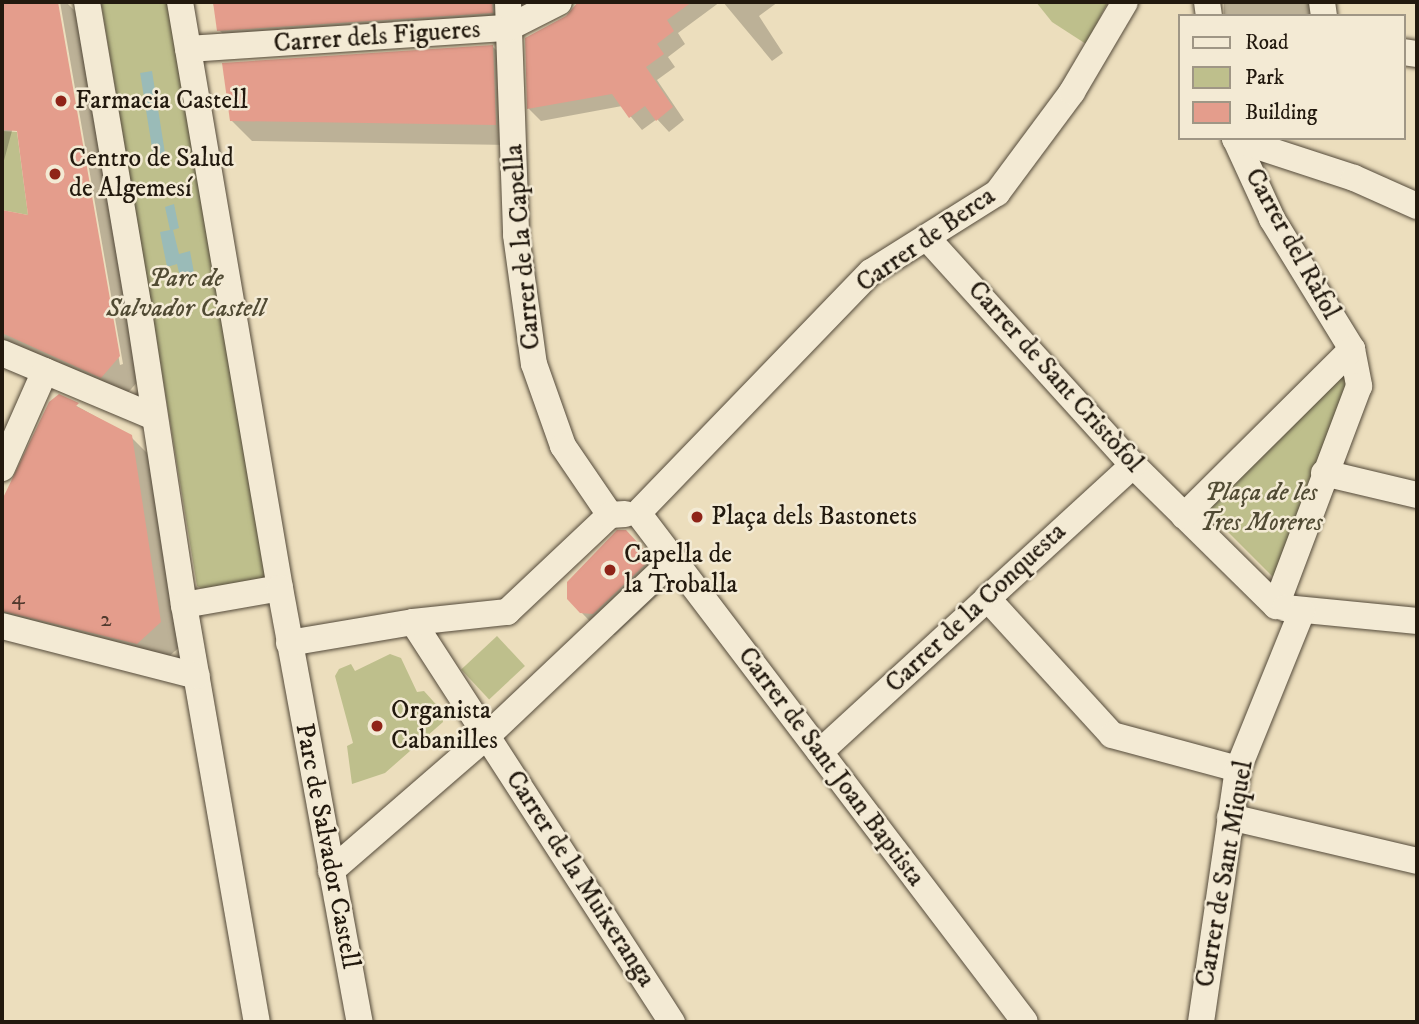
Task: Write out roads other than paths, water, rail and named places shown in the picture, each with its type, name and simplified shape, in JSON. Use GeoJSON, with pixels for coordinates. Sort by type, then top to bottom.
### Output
{"type":"FeatureCollection","features":[{"type":"Feature","properties":{"kind":"street"},"geometry":{"type":"LineString","coordinates":[[87,2],[184,605],[257,1022]]}},
{"type":"Feature","properties":{"kind":"street","name":"Parc de Salvador Castell"},"geometry":{"type":"LineString","coordinates":[[180,2],[289,643],[360,1022]]}},
{"type":"Feature","properties":{"kind":"street","name":"Carrer de la Capella"},"geometry":{"type":"LineString","coordinates":[[508,2],[516,235],[534,364],[563,446],[610,515]]}},
{"type":"Feature","properties":{"kind":"street","name":"Carrer dels Figueres"},"geometry":{"type":"LineString","coordinates":[[188,49],[508,28],[559,2]]}},
{"type":"Feature","properties":{"kind":"street","name":"Carrer de Berca"},"geometry":{"type":"LineString","coordinates":[[638,513],[871,272],[997,193],[1072,92],[1125,2]]}},
{"type":"Feature","properties":{"kind":"street","name":"Carrer del Ràfol"},"geometry":{"type":"LineString","coordinates":[[1235,140],[1272,219],[1352,349]]}},
{"type":"Feature","properties":{"kind":"street"},"geometry":{"type":"LineString","coordinates":[[1238,140],[1354,178],[1417,206]]}},
{"type":"Feature","properties":{"kind":"street","name":"Carrer de Sant Cristòfol"},"geometry":{"type":"LineString","coordinates":[[928,237],[1133,465],[1184,516]]}},
{"type":"Feature","properties":{"kind":"street"},"geometry":{"type":"LineString","coordinates":[[1289,609],[1324,473],[1359,386],[1352,349]]}},
{"type":"Feature","properties":{"kind":"street"},"geometry":{"type":"LineString","coordinates":[[1352,349],[1184,516],[1289,609],[1417,621]]}},
{"type":"Feature","properties":{"kind":"street"},"geometry":{"type":"LineString","coordinates":[[2,353],[154,416]]}},
{"type":"Feature","properties":{"kind":"street"},"geometry":{"type":"LineString","coordinates":[[2,468],[45,371]]}},
{"type":"Feature","properties":{"kind":"street","name":"Carrer de la Conquesta"},"geometry":{"type":"LineString","coordinates":[[820,752],[1133,465]]}},
{"type":"Feature","properties":{"kind":"street"},"geometry":{"type":"LineString","coordinates":[[1324,473],[1417,495]]}},
{"type":"Feature","properties":{"kind":"street"},"geometry":{"type":"LineString","coordinates":[[289,643],[413,622],[507,612],[610,515],[638,513]]}},
{"type":"Feature","properties":{"kind":"street","name":"Carrer de Sant Joan Baptista"},"geometry":{"type":"LineString","coordinates":[[638,513],[1025,1022]]}},
{"type":"Feature","properties":{"kind":"street"},"geometry":{"type":"LineString","coordinates":[[331,871],[487,736],[673,560]]}},
{"type":"Feature","properties":{"kind":"street"},"geometry":{"type":"LineString","coordinates":[[184,605],[280,588]]}},
{"type":"Feature","properties":{"kind":"street"},"geometry":{"type":"LineString","coordinates":[[986,598],[1112,735],[1238,769]]}},
{"type":"Feature","properties":{"kind":"street","name":"Carrer de Sant Miquel"},"geometry":{"type":"LineString","coordinates":[[1200,1022],[1238,769],[1289,609]]}},
{"type":"Feature","properties":{"kind":"street","name":"Carrer de la Muixeranga"},"geometry":{"type":"LineString","coordinates":[[413,622],[672,1022]]}},
{"type":"Feature","properties":{"kind":"street"},"geometry":{"type":"LineString","coordinates":[[2,626],[197,676]]}},
{"type":"Feature","properties":{"kind":"street"},"geometry":{"type":"LineString","coordinates":[[1230,817],[1417,861]]}},
{"type":"Feature","properties":{"kind":"water"},"geometry":{"type":"Polygon","coordinates":[[[152,71],[166,160],[154,162],[140,73],[152,71]]]}},
{"type":"Feature","properties":{"kind":"water"},"geometry":{"type":"Polygon","coordinates":[[[174,204],[179,228],[173,230],[179,254],[190,251],[195,278],[181,281],[177,264],[167,267],[160,232],[170,230],[165,207],[174,204]]]}},
{"type":"Feature","properties":{"kind":"place","name":"Farmacia Castell"},"geometry":{"type":"Point","coordinates":[61,101]}},
{"type":"Feature","properties":{"kind":"place","name":"Centro de Salud de Algemesí"},"geometry":{"type":"Point","coordinates":[55,174]}},
{"type":"Feature","properties":{"kind":"place","name":"Plaça dels Bastonets"},"geometry":{"type":"Point","coordinates":[697,517]}},
{"type":"Feature","properties":{"kind":"place","name":"Capella de la Troballa"},"geometry":{"type":"Point","coordinates":[610,570]}},
{"type":"Feature","properties":{"kind":"place","name":"Organista Cabanilles"},"geometry":{"type":"Point","coordinates":[377,726]}},
{"type":"Feature","properties":{"kind":"park label","name":"Plaça de les Tres Moreres"},"geometry":{"type":"Point","coordinates":[1261,508]}}]}
